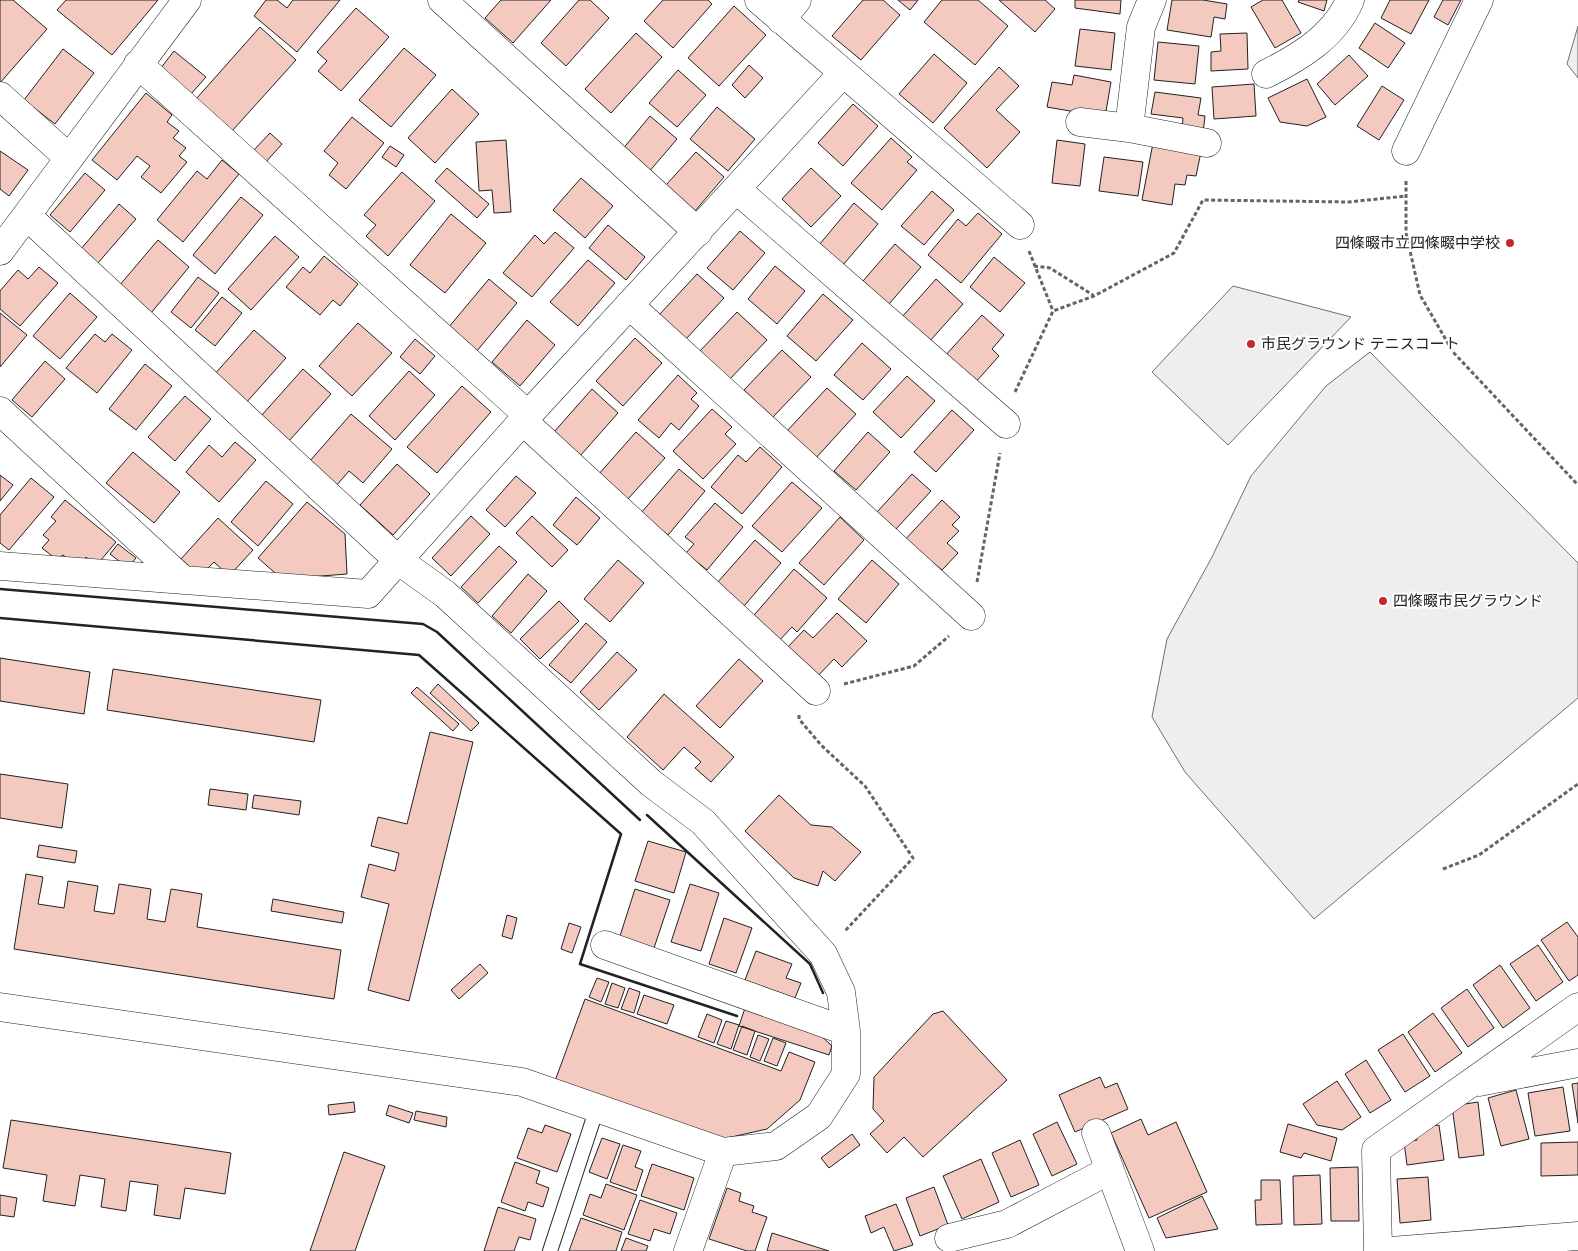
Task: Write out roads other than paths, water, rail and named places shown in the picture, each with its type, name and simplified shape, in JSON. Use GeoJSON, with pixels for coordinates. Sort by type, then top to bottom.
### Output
{"type":"FeatureCollection","features":[{"type":"Feature","properties":{"kind":"street"},"geometry":{"type":"LineString","coordinates":[[0,251],[187,0]]}},
{"type":"Feature","properties":{"kind":"street"},"geometry":{"type":"LineString","coordinates":[[442,0],[698,232]]}},
{"type":"Feature","properties":{"kind":"street"},"geometry":{"type":"LineString","coordinates":[[759,0],[789,10],[842,74],[1020,225]]}},
{"type":"Feature","properties":{"kind":"street"},"geometry":{"type":"LineString","coordinates":[[1129,128],[1141,27],[1152,0]]}},
{"type":"Feature","properties":{"kind":"street"},"geometry":{"type":"LineString","coordinates":[[1266,74],[1299,58],[1320,40],[1347,8],[1350,0]]}},
{"type":"Feature","properties":{"kind":"street"},"geometry":{"type":"LineString","coordinates":[[1406,152],[1479,0]]}},
{"type":"Feature","properties":{"kind":"street"},"geometry":{"type":"LineString","coordinates":[[138,64],[526,418],[816,691]]}},
{"type":"Feature","properties":{"kind":"street"},"geometry":{"type":"LineString","coordinates":[[0,566],[368,594],[629,305],[842,74]]}},
{"type":"Feature","properties":{"kind":"street"},"geometry":{"type":"LineString","coordinates":[[0,96],[69,158]]}},
{"type":"Feature","properties":{"kind":"street"},"geometry":{"type":"LineString","coordinates":[[1080,122],[1129,128],[1207,143]]}},
{"type":"Feature","properties":{"kind":"street"},"geometry":{"type":"LineString","coordinates":[[736,189],[1006,424]]}},
{"type":"Feature","properties":{"kind":"street"},"geometry":{"type":"LineString","coordinates":[[0,1007],[522,1082],[723,1152],[776,1146],[819,1116],[846,1074],[846,1031],[841,992],[823,954],[703,822],[651,783],[446,594],[399,561],[26,216]]}},
{"type":"Feature","properties":{"kind":"street"},"geometry":{"type":"LineString","coordinates":[[629,305],[971,616]]}},
{"type":"Feature","properties":{"kind":"street"},"geometry":{"type":"LineString","coordinates":[[0,411],[183,580]]}},
{"type":"Feature","properties":{"kind":"street"},"geometry":{"type":"LineString","coordinates":[[605,944],[846,1031]]}},
{"type":"Feature","properties":{"kind":"street"},"geometry":{"type":"LineString","coordinates":[[1378,1251],[1376,1150],[1578,1007]]}},
{"type":"Feature","properties":{"kind":"street"},"geometry":{"type":"LineString","coordinates":[[1469,1084],[1578,1063]]}},
{"type":"Feature","properties":{"kind":"street"},"geometry":{"type":"LineString","coordinates":[[1096,1133],[1140,1251]]}},
{"type":"Feature","properties":{"kind":"street"},"geometry":{"type":"LineString","coordinates":[[688,1251],[723,1152]]}},
{"type":"Feature","properties":{"kind":"street"},"geometry":{"type":"LineString","coordinates":[[949,1238],[1007,1224],[1110,1170]]}},
{"type":"Feature","properties":{"kind":"street"},"geometry":{"type":"LineString","coordinates":[[1391,1251],[1509,1246],[1578,1236]]}},
{"type":"Feature","properties":{"kind":"lane"},"geometry":{"type":"LineString","coordinates":[[550,1251],[596,1108]]}},
{"type":"Feature","properties":{"kind":"place","name":"四條畷市立四條畷中学校"},"geometry":{"type":"Point","coordinates":[1510,243]}},
{"type":"Feature","properties":{"kind":"place","name":"市民グラウンド テニスコート"},"geometry":{"type":"Point","coordinates":[1251,344]}},
{"type":"Feature","properties":{"kind":"place","name":"四條畷市民グラウンド"},"geometry":{"type":"Point","coordinates":[1383,601]}}]}
